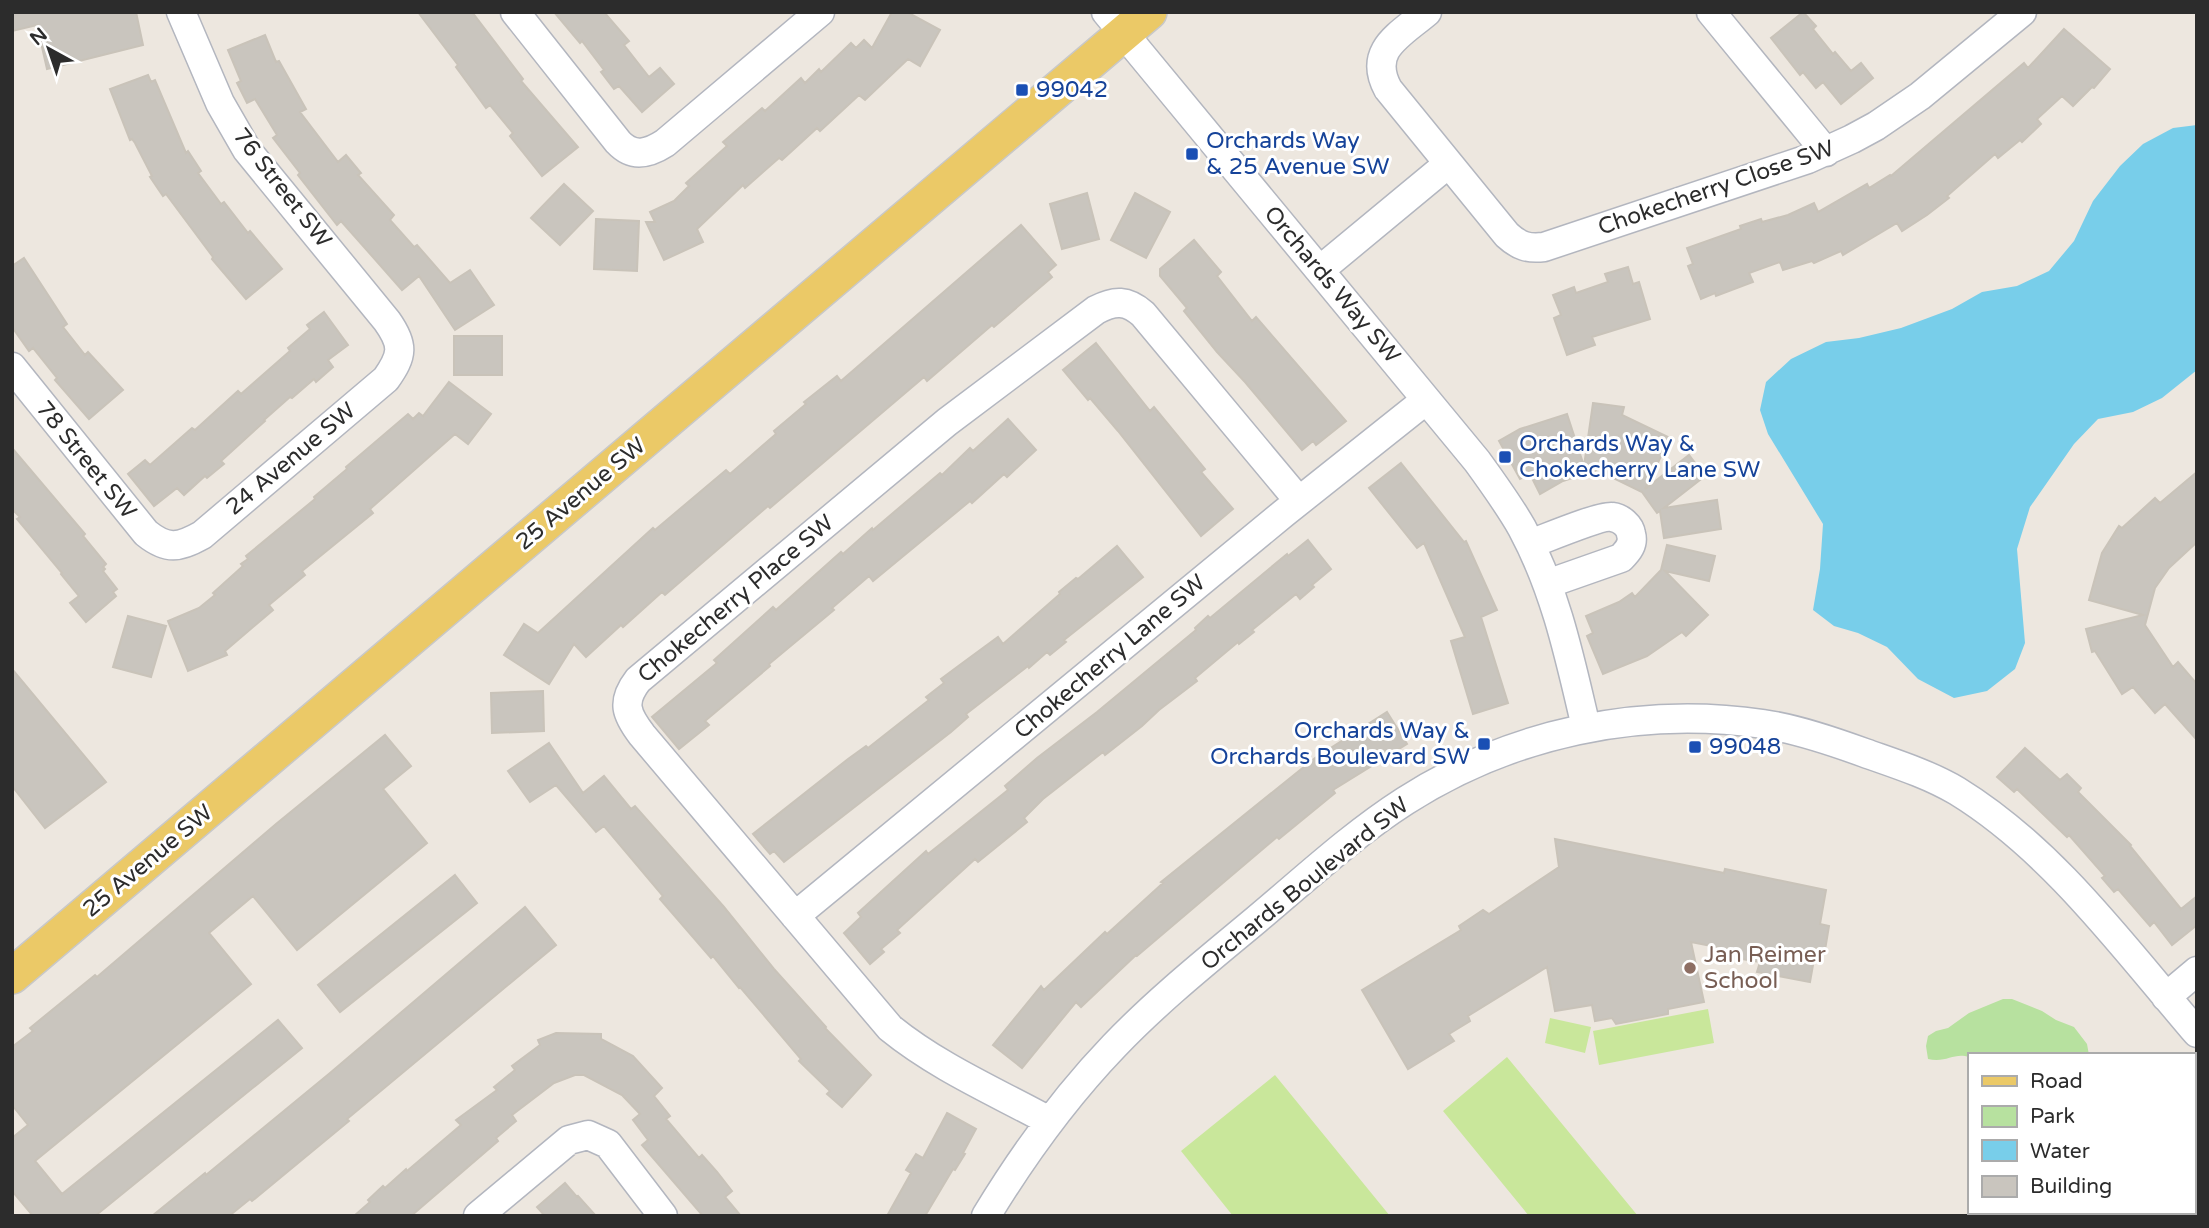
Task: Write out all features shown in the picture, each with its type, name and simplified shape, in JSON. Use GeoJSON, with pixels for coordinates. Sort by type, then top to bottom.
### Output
{"type":"FeatureCollection","features":[{"type":"Feature","properties":{"kind":"main road","name":"25 Avenue SW"},"geometry":{"type":"LineString","coordinates":[[12,976],[1126,19]]}},
{"type":"Feature","properties":{"kind":"street","name":"76 Street SW"},"geometry":{"type":"LineString","coordinates":[[181,12],[220,103],[247,150],[387,321],[399,342],[400,352]]}},
{"type":"Feature","properties":{"kind":"street"},"geometry":{"type":"LineString","coordinates":[[515,12],[618,142],[624,148],[638,153],[654,150],[665,143],[820,12]]}},
{"type":"Feature","properties":{"kind":"street","name":"Chokecherry Close SW"},"geometry":{"type":"LineString","coordinates":[[1427,12],[1390,43],[1379,65],[1381,77],[1507,235],[1522,247],[1532,248],[1544,247],[1826,152],[1898,113],[2022,12]]}},
{"type":"Feature","properties":{"kind":"street"},"geometry":{"type":"LineString","coordinates":[[1711,12],[1826,152]]}},
{"type":"Feature","properties":{"kind":"street","name":"Orchards Way SW"},"geometry":{"type":"LineString","coordinates":[[1126,19],[1320,270],[1494,485],[1515,517],[1548,583],[1560,619],[1586,727]]}},
{"type":"Feature","properties":{"kind":"street"},"geometry":{"type":"LineString","coordinates":[[1320,270],[1448,164]]}},
{"type":"Feature","properties":{"kind":"street","name":"Chokecherry Place SW"},"geometry":{"type":"LineString","coordinates":[[1049,1121],[942,1064],[890,1028],[642,735],[629,716],[627,701],[631,690],[638,680],[947,422],[1096,310],[1110,303],[1126,302],[1143,314],[1299,500]]}},
{"type":"Feature","properties":{"kind":"street","name":"24 Avenue SW"},"geometry":{"type":"LineString","coordinates":[[166,546],[181,545],[202,535],[386,379],[398,361],[400,352]]}},
{"type":"Feature","properties":{"kind":"street","name":"78 Street SW"},"geometry":{"type":"LineString","coordinates":[[12,367],[146,533],[166,546]]}},
{"type":"Feature","properties":{"kind":"street","name":"Chokecherry Lane SW"},"geometry":{"type":"LineString","coordinates":[[795,916],[1299,500],[1426,400]]}},
{"type":"Feature","properties":{"kind":"street"},"geometry":{"type":"LineString","coordinates":[[1530,544],[1604,517],[1618,519],[1629,529],[1632,544],[1621,558],[1548,583]]}},
{"type":"Feature","properties":{"kind":"street","name":"Orchards Boulevard SW"},"geometry":{"type":"LineString","coordinates":[[986,1216],[1049,1121],[1090,1072],[1152,1009],[1206,961],[1382,817],[1407,800],[1474,764],[1513,748],[1586,727],[1611,723],[1693,718],[1766,725],[1830,741],[1916,771],[1955,789],[2037,852],[2078,894],[2197,1033]]}},
{"type":"Feature","properties":{"kind":"street"},"geometry":{"type":"LineString","coordinates":[[2166,997],[2197,971]]}},
{"type":"Feature","properties":{"kind":"street"},"geometry":{"type":"LineString","coordinates":[[478,1216],[569,1140],[588,1135],[608,1144],[663,1216]]}},
{"type":"Feature","properties":{"kind":"green space"},"geometry":{"type":"Polygon","coordinates":[[[2003,999],[2012,999],[2074,1027],[2087,1044],[2089,1053],[1968,1053],[1968,1057],[1928,1059],[1928,1036],[1948,1028],[1969,1013],[2003,999]]]}},
{"type":"Feature","properties":{"kind":"green space"},"geometry":{"type":"Polygon","coordinates":[[[1708,1009],[1714,1043],[1599,1065],[1593,1031],[1708,1009]]]}},
{"type":"Feature","properties":{"kind":"green space"},"geometry":{"type":"Polygon","coordinates":[[[1550,1018],[1591,1027],[1585,1053],[1545,1043],[1550,1018]]]}},
{"type":"Feature","properties":{"kind":"green space"},"geometry":{"type":"Polygon","coordinates":[[[1507,1057],[1638,1216],[1529,1216],[1443,1111],[1507,1057]]]}},
{"type":"Feature","properties":{"kind":"green space"},"geometry":{"type":"Polygon","coordinates":[[[1275,1075],[1390,1216],[1233,1216],[1181,1151],[1275,1075]]]}},
{"type":"Feature","properties":{"kind":"water"},"geometry":{"type":"Polygon","coordinates":[[[2197,125],[2197,370],[2162,398],[2133,412],[2098,419],[2074,444],[2030,507],[2017,549],[2025,643],[2015,669],[1987,691],[1954,698],[1918,679],[1887,647],[1858,633],[1834,626],[1813,610],[1820,569],[1823,524],[1768,434],[1760,410],[1766,382],[1791,359],[1826,342],[1859,338],[1901,328],[1952,309],[1982,292],[2017,286],[2049,271],[2074,241],[2093,201],[2120,166],[2143,144],[2173,128],[2197,125]]]}},
{"type":"Feature","properties":{"kind":"building"},"geometry":{"type":"Polygon","coordinates":[[[12,12],[136,12],[143,45],[47,69],[37,25],[12,31],[12,12]]]}},
{"type":"Feature","properties":{"kind":"building"},"geometry":{"type":"Polygon","coordinates":[[[418,12],[472,12],[523,79],[521,81],[578,147],[542,176],[510,136],[513,133],[490,105],[486,108],[418,12]]]}},
{"type":"Feature","properties":{"kind":"building"},"geometry":{"type":"Polygon","coordinates":[[[554,12],[604,12],[629,41],[624,45],[649,77],[660,68],[674,84],[642,112],[619,86],[614,89],[601,72],[604,70],[582,41],[580,43],[554,12]]]}},
{"type":"Feature","properties":{"kind":"building"},"geometry":{"type":"Polygon","coordinates":[[[892,12],[907,12],[940,30],[920,66],[908,59],[865,100],[859,95],[820,131],[817,128],[782,160],[779,158],[745,188],[743,185],[697,229],[703,242],[664,260],[646,222],[655,222],[650,212],[674,201],[689,186],[686,183],[727,146],[723,142],[762,108],[765,111],[801,78],[805,83],[819,69],[821,72],[851,43],[856,48],[864,40],[872,48],[892,12]]]}},
{"type":"Feature","properties":{"kind":"building"},"geometry":{"type":"Polygon","coordinates":[[[1803,12],[1816,26],[1813,29],[1833,54],[1835,52],[1851,71],[1861,63],[1873,78],[1841,104],[1823,82],[1816,88],[1803,72],[1800,75],[1771,38],[1803,12]]]}},
{"type":"Feature","properties":{"kind":"building"},"geometry":{"type":"Polygon","coordinates":[[[2064,29],[2110,69],[2094,88],[2073,106],[2062,96],[2037,119],[2041,124],[2022,142],[2020,140],[1998,158],[1995,154],[1927,215],[1902,231],[1897,223],[1843,255],[1841,251],[1814,263],[1812,261],[1783,270],[1780,262],[1749,273],[1753,282],[1701,299],[1688,266],[1693,264],[1687,248],[1741,229],[1740,226],[1761,219],[1762,222],[1788,215],[1814,203],[1818,212],[1867,184],[1869,188],[1891,176],[2024,63],[2028,68],[2064,29]]]}},
{"type":"Feature","properties":{"kind":"building"},"geometry":{"type":"Polygon","coordinates":[[[265,35],[276,62],[279,61],[306,109],[300,112],[338,162],[346,155],[361,173],[358,175],[394,215],[390,220],[414,247],[417,245],[450,283],[470,270],[494,305],[455,330],[419,276],[402,290],[341,221],[337,225],[273,138],[277,135],[255,99],[247,103],[237,83],[241,81],[228,50],[265,35]]]}},
{"type":"Feature","properties":{"kind":"building"},"geometry":{"type":"Polygon","coordinates":[[[148,75],[151,82],[155,80],[186,153],[188,151],[201,171],[198,173],[221,204],[224,202],[248,233],[250,231],[282,269],[246,299],[212,259],[166,194],[163,196],[150,177],[152,176],[135,143],[130,140],[110,89],[148,75]]]}},
{"type":"Feature","properties":{"kind":"building"},"geometry":{"type":"Polygon","coordinates":[[[564,184],[593,211],[560,245],[531,218],[564,184]]]}},
{"type":"Feature","properties":{"kind":"building"},"geometry":{"type":"Polygon","coordinates":[[[1087,193],[1099,239],[1062,249],[1050,204],[1087,193]]]}},
{"type":"Feature","properties":{"kind":"building"},"geometry":{"type":"Polygon","coordinates":[[[1135,193],[1170,212],[1146,258],[1111,240],[1135,193]]]}},
{"type":"Feature","properties":{"kind":"building"},"geometry":{"type":"Polygon","coordinates":[[[596,219],[639,221],[637,271],[594,269],[596,219]]]}},
{"type":"Feature","properties":{"kind":"building"},"geometry":{"type":"Polygon","coordinates":[[[1021,225],[1056,265],[1048,272],[1052,277],[994,327],[992,325],[927,381],[924,377],[665,595],[662,592],[586,657],[574,644],[549,684],[504,655],[524,624],[538,633],[653,528],[655,530],[726,470],[730,474],[776,434],[774,431],[806,404],[804,402],[837,376],[841,381],[1021,225]]]}},
{"type":"Feature","properties":{"kind":"building"},"geometry":{"type":"Polygon","coordinates":[[[1194,240],[1221,272],[1217,276],[1252,321],[1256,317],[1346,421],[1316,445],[1313,441],[1302,450],[1217,352],[1184,311],[1187,308],[1160,276],[1160,269],[1194,240]]]}},
{"type":"Feature","properties":{"kind":"building"},"geometry":{"type":"Polygon","coordinates":[[[24,258],[67,324],[63,327],[85,355],[88,352],[123,390],[89,419],[55,380],[57,378],[33,348],[29,351],[12,327],[12,266],[24,258]]]}},
{"type":"Feature","properties":{"kind":"building"},"geometry":{"type":"Polygon","coordinates":[[[1628,267],[1633,284],[1639,282],[1650,319],[1592,337],[1595,345],[1567,355],[1554,318],[1561,315],[1553,295],[1574,287],[1576,293],[1608,282],[1605,274],[1628,267]]]}},
{"type":"Feature","properties":{"kind":"building"},"geometry":{"type":"Polygon","coordinates":[[[324,312],[348,345],[328,360],[333,367],[316,382],[314,379],[290,397],[221,461],[224,464],[207,478],[205,476],[184,495],[177,488],[154,506],[128,474],[145,460],[150,465],[192,428],[195,430],[238,391],[241,394],[290,351],[288,348],[310,329],[307,325],[324,312]]]}},
{"type":"Feature","properties":{"kind":"building"},"geometry":{"type":"Polygon","coordinates":[[[454,336],[502,336],[502,375],[454,375],[454,336]]]}},
{"type":"Feature","properties":{"kind":"building"},"geometry":{"type":"Polygon","coordinates":[[[1096,343],[1150,411],[1154,407],[1205,469],[1201,472],[1233,509],[1201,536],[1118,431],[1063,370],[1096,343]]]}},
{"type":"Feature","properties":{"kind":"building"},"geometry":{"type":"Polygon","coordinates":[[[449,382],[491,414],[468,444],[455,434],[370,509],[373,513],[302,571],[305,575],[269,605],[273,610],[225,651],[227,655],[188,671],[168,621],[199,608],[215,595],[213,593],[243,566],[241,564],[248,559],[246,556],[315,499],[314,497],[347,469],[346,467],[408,414],[413,419],[419,413],[423,416],[449,382]]]}},
{"type":"Feature","properties":{"kind":"building"},"geometry":{"type":"Polygon","coordinates":[[[1593,403],[1624,407],[1622,415],[1670,438],[1645,489],[1689,455],[1705,476],[1664,508],[1717,500],[1721,529],[1664,538],[1660,511],[1657,513],[1642,492],[1597,470],[1563,481],[1540,494],[1530,474],[1520,479],[1499,441],[1520,429],[1567,414],[1584,466],[1593,403]]]}},
{"type":"Feature","properties":{"kind":"building"},"geometry":{"type":"Polygon","coordinates":[[[1008,419],[1036,450],[1007,477],[1004,474],[972,503],[970,501],[873,581],[869,576],[832,608],[834,610],[705,721],[709,725],[679,749],[652,717],[717,663],[714,660],[773,607],[776,610],[841,552],[843,554],[940,473],[942,475],[970,448],[973,451],[1008,419]]]}},
{"type":"Feature","properties":{"kind":"building"},"geometry":{"type":"Polygon","coordinates":[[[12,448],[85,534],[83,536],[106,564],[103,571],[117,589],[113,592],[116,596],[86,622],[70,603],[79,596],[17,519],[20,517],[12,509],[12,448]]]}},
{"type":"Feature","properties":{"kind":"building"},"geometry":{"type":"Polygon","coordinates":[[[1401,463],[1464,542],[1466,541],[1497,610],[1481,617],[1508,703],[1473,714],[1451,641],[1465,637],[1424,543],[1417,548],[1369,488],[1401,463]]]}},
{"type":"Feature","properties":{"kind":"building"},"geometry":{"type":"Polygon","coordinates":[[[2197,472],[2197,542],[2169,568],[2155,588],[2145,625],[2173,667],[2178,662],[2197,684],[2197,740],[2165,704],[2155,713],[2133,687],[2122,694],[2095,651],[2092,652],[2086,629],[2143,615],[2089,600],[2102,553],[2119,526],[2122,528],[2155,498],[2160,503],[2197,472]]]}},
{"type":"Feature","properties":{"kind":"building"},"geometry":{"type":"Polygon","coordinates":[[[1308,540],[1331,569],[1312,585],[1314,587],[1300,599],[1296,594],[1142,726],[1105,755],[1103,752],[1043,799],[1024,818],[1027,822],[978,862],[975,859],[897,930],[900,933],[881,949],[884,952],[870,964],[844,933],[861,917],[858,913],[926,851],[928,854],[1008,790],[1005,786],[1037,758],[1196,630],[1208,616],[1210,618],[1287,554],[1288,556],[1308,540]]]}},
{"type":"Feature","properties":{"kind":"building"},"geometry":{"type":"Polygon","coordinates":[[[1667,545],[1715,556],[1709,581],[1665,571],[1708,615],[1686,636],[1682,632],[1647,656],[1603,674],[1587,636],[1593,633],[1586,616],[1619,602],[1632,593],[1635,597],[1661,570],[1667,545]]]}},
{"type":"Feature","properties":{"kind":"building"},"geometry":{"type":"Polygon","coordinates":[[[1117,546],[1143,577],[1064,640],[1066,642],[1050,655],[1047,652],[966,714],[968,717],[951,732],[784,862],[774,851],[770,854],[753,834],[848,759],[866,746],[868,748],[929,700],[926,697],[944,683],[941,679],[998,637],[1003,644],[1060,594],[1059,592],[1117,546]]]}},
{"type":"Feature","properties":{"kind":"building"},"geometry":{"type":"Polygon","coordinates":[[[128,616],[166,626],[151,677],[113,667],[128,616]]]}},
{"type":"Feature","properties":{"kind":"building"},"geometry":{"type":"Polygon","coordinates":[[[12,669],[106,782],[45,828],[12,786],[12,669]]]}},
{"type":"Feature","properties":{"kind":"building"},"geometry":{"type":"Polygon","coordinates":[[[543,691],[544,731],[492,733],[491,693],[543,691]]]}},
{"type":"Feature","properties":{"kind":"building"},"geometry":{"type":"Polygon","coordinates":[[[1387,712],[1407,744],[1333,790],[1335,793],[1279,839],[1277,837],[1136,955],[1081,1007],[1076,1002],[1022,1068],[993,1045],[1041,986],[1044,990],[1105,932],[1107,934],[1163,883],[1161,882],[1315,758],[1387,712]]]}},
{"type":"Feature","properties":{"kind":"building"},"geometry":{"type":"Polygon","coordinates":[[[385,735],[411,766],[383,789],[427,843],[297,950],[253,896],[209,933],[251,984],[35,1161],[62,1194],[278,1020],[302,1048],[95,1216],[33,1216],[12,1191],[12,1138],[28,1125],[12,1105],[12,1047],[33,1031],[30,1028],[95,975],[97,977],[385,735]]]}},
{"type":"Feature","properties":{"kind":"building"},"geometry":{"type":"Polygon","coordinates":[[[549,743],[583,793],[604,776],[631,809],[635,806],[825,1028],[871,1075],[842,1107],[827,1094],[830,1091],[799,1061],[801,1059],[740,987],[660,899],[663,896],[604,826],[596,832],[556,785],[530,802],[508,771],[549,743]]]}},
{"type":"Feature","properties":{"kind":"building"},"geometry":{"type":"Polygon","coordinates":[[[2025,748],[2060,780],[2067,774],[2081,788],[2078,792],[2131,845],[2181,909],[2197,896],[2197,925],[2172,945],[2154,922],[2150,926],[2118,889],[2114,892],[2102,878],[2105,876],[2069,835],[2067,837],[2017,789],[2014,792],[1997,777],[2025,748]]]}},
{"type":"Feature","properties":{"kind":"building","name":"Jan Reimer School"},"geometry":{"type":"Polygon","coordinates":[[[1555,839],[1724,873],[1725,869],[1826,890],[1820,924],[1829,926],[1825,950],[1816,948],[1810,982],[1757,972],[1760,962],[1741,959],[1742,952],[1691,942],[1704,1002],[1668,1009],[1668,1014],[1616,1024],[1612,1018],[1595,1021],[1592,1005],[1555,1011],[1547,967],[1468,1016],[1470,1021],[1449,1034],[1454,1041],[1408,1069],[1362,990],[1461,930],[1459,926],[1483,910],[1489,914],[1559,867],[1555,839]]]}},
{"type":"Feature","properties":{"kind":"building"},"geometry":{"type":"Polygon","coordinates":[[[455,875],[477,903],[340,1012],[318,985],[455,875]]]}},
{"type":"Feature","properties":{"kind":"building"},"geometry":{"type":"Polygon","coordinates":[[[525,907],[556,945],[347,1119],[349,1121],[252,1201],[250,1199],[229,1216],[152,1216],[330,1073],[525,907]]]}},
{"type":"Feature","properties":{"kind":"building"},"geometry":{"type":"Polygon","coordinates":[[[556,1033],[601,1034],[601,1039],[633,1056],[662,1088],[654,1096],[670,1116],[666,1119],[699,1158],[702,1155],[732,1191],[725,1197],[741,1216],[703,1216],[642,1145],[648,1140],[633,1120],[640,1114],[622,1095],[584,1075],[575,1075],[554,1083],[512,1115],[516,1121],[496,1138],[498,1141],[411,1216],[354,1216],[383,1186],[385,1188],[406,1169],[407,1171],[461,1125],[456,1120],[497,1090],[494,1087],[515,1070],[512,1066],[540,1045],[538,1040],[556,1033]]]}},
{"type":"Feature","properties":{"kind":"building"},"geometry":{"type":"Polygon","coordinates":[[[947,1113],[976,1129],[963,1153],[965,1154],[925,1216],[887,1216],[911,1173],[906,1170],[916,1154],[923,1158],[947,1113]]]}},
{"type":"Feature","properties":{"kind":"building"},"geometry":{"type":"Polygon","coordinates":[[[565,1183],[596,1216],[545,1216],[537,1207],[565,1183]]]}},
{"type":"Feature","properties":{"kind":"place","name":"99042"},"geometry":{"type":"Point","coordinates":[1022,90]}},
{"type":"Feature","properties":{"kind":"place","name":"Orchards Way & 25 Avenue SW"},"geometry":{"type":"Point","coordinates":[1192,154]}},
{"type":"Feature","properties":{"kind":"place","name":"Orchards Way & Chokecherry Lane SW"},"geometry":{"type":"Point","coordinates":[1505,457]}},
{"type":"Feature","properties":{"kind":"place","name":"Orchards Way & Orchards Boulevard SW"},"geometry":{"type":"Point","coordinates":[1484,744]}},
{"type":"Feature","properties":{"kind":"place","name":"99048"},"geometry":{"type":"Point","coordinates":[1695,747]}},
{"type":"Feature","properties":{"kind":"place","name":"Jan Reimer School"},"geometry":{"type":"Point","coordinates":[1690,968]}}]}
